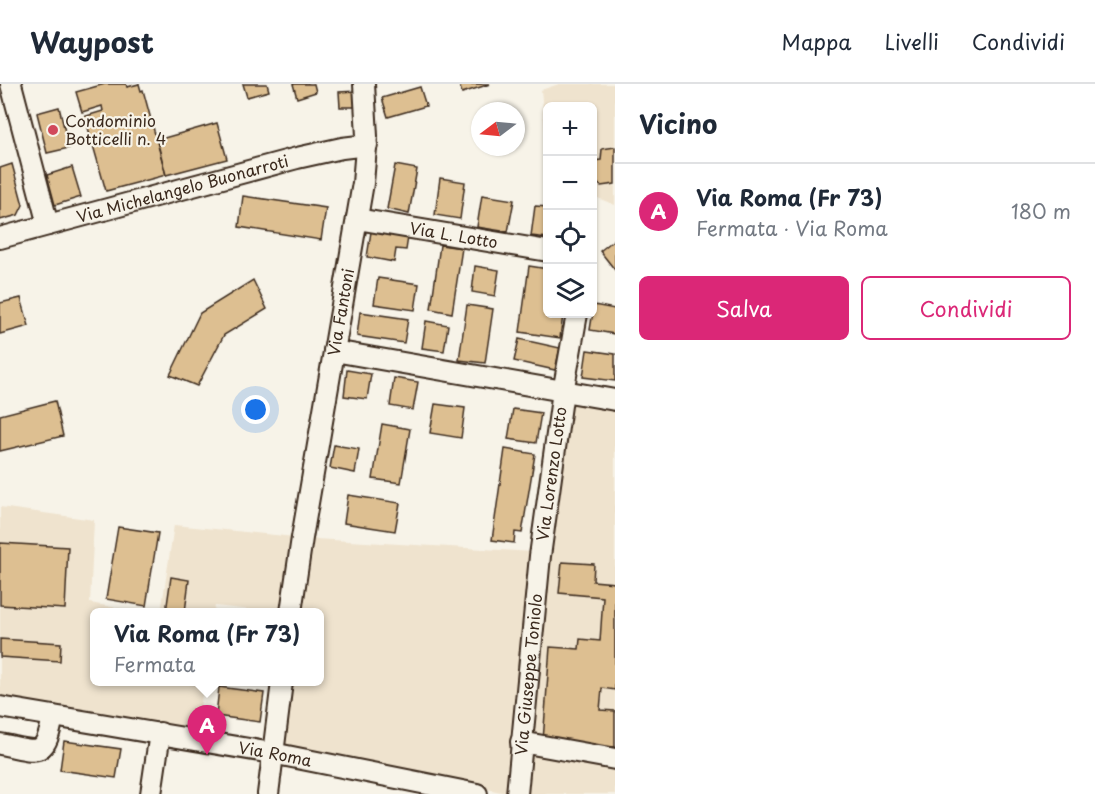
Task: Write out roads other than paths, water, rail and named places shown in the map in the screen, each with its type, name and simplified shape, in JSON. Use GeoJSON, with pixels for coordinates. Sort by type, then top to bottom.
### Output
{"type":"FeatureCollection","features":[{"type":"Feature","properties":{"kind":"street"},"geometry":{"type":"LineString","coordinates":[[11,84],[48,225]]}},
{"type":"Feature","properties":{"kind":"street","name":"Via Fantoni"},"geometry":{"type":"LineString","coordinates":[[292,608],[357,219],[367,145],[364,84]]}},
{"type":"Feature","properties":{"kind":"street","name":"Via Michelangelo Buonarroti"},"geometry":{"type":"LineString","coordinates":[[0,238],[297,158],[367,145]]}},
{"type":"Feature","properties":{"kind":"street","name":"Via L. Lotto"},"geometry":{"type":"LineString","coordinates":[[357,219],[543,251]]}},
{"type":"Feature","properties":{"kind":"street"},"geometry":{"type":"LineString","coordinates":[[563,392],[577,318]]}},
{"type":"Feature","properties":{"kind":"street"},"geometry":{"type":"LineString","coordinates":[[334,351],[615,400]]}},
{"type":"Feature","properties":{"kind":"street","name":"Via Lorenzo Lotto"},"geometry":{"type":"LineString","coordinates":[[540,556],[563,392]]}},
{"type":"Feature","properties":{"kind":"street","name":"Via Giuseppe Toniolo"},"geometry":{"type":"LineString","coordinates":[[517,794],[520,742],[540,556]]}},
{"type":"Feature","properties":{"kind":"street"},"geometry":{"type":"LineString","coordinates":[[268,794],[281,686]]}},
{"type":"Feature","properties":{"kind":"street","name":"Via Roma"},"geometry":{"type":"LineString","coordinates":[[0,707],[53,716],[90,714],[125,719],[160,733],[477,794]]}},
{"type":"Feature","properties":{"kind":"street"},"geometry":{"type":"LineString","coordinates":[[0,744],[34,751],[42,749],[47,742],[53,716]]}},
{"type":"Feature","properties":{"kind":"street"},"geometry":{"type":"LineString","coordinates":[[151,794],[160,733]]}},
{"type":"Feature","properties":{"kind":"street"},"geometry":{"type":"LineString","coordinates":[[520,742],[615,759]]}},
{"type":"Feature","properties":{"kind":"place","name":"Condominio Botticelli n. 4"},"geometry":{"type":"Point","coordinates":[53,130]}},
{"type":"Feature","properties":{"kind":"place","name":"Via Roma (Fr 73)"},"geometry":{"type":"Point","coordinates":[207,755]}}]}
